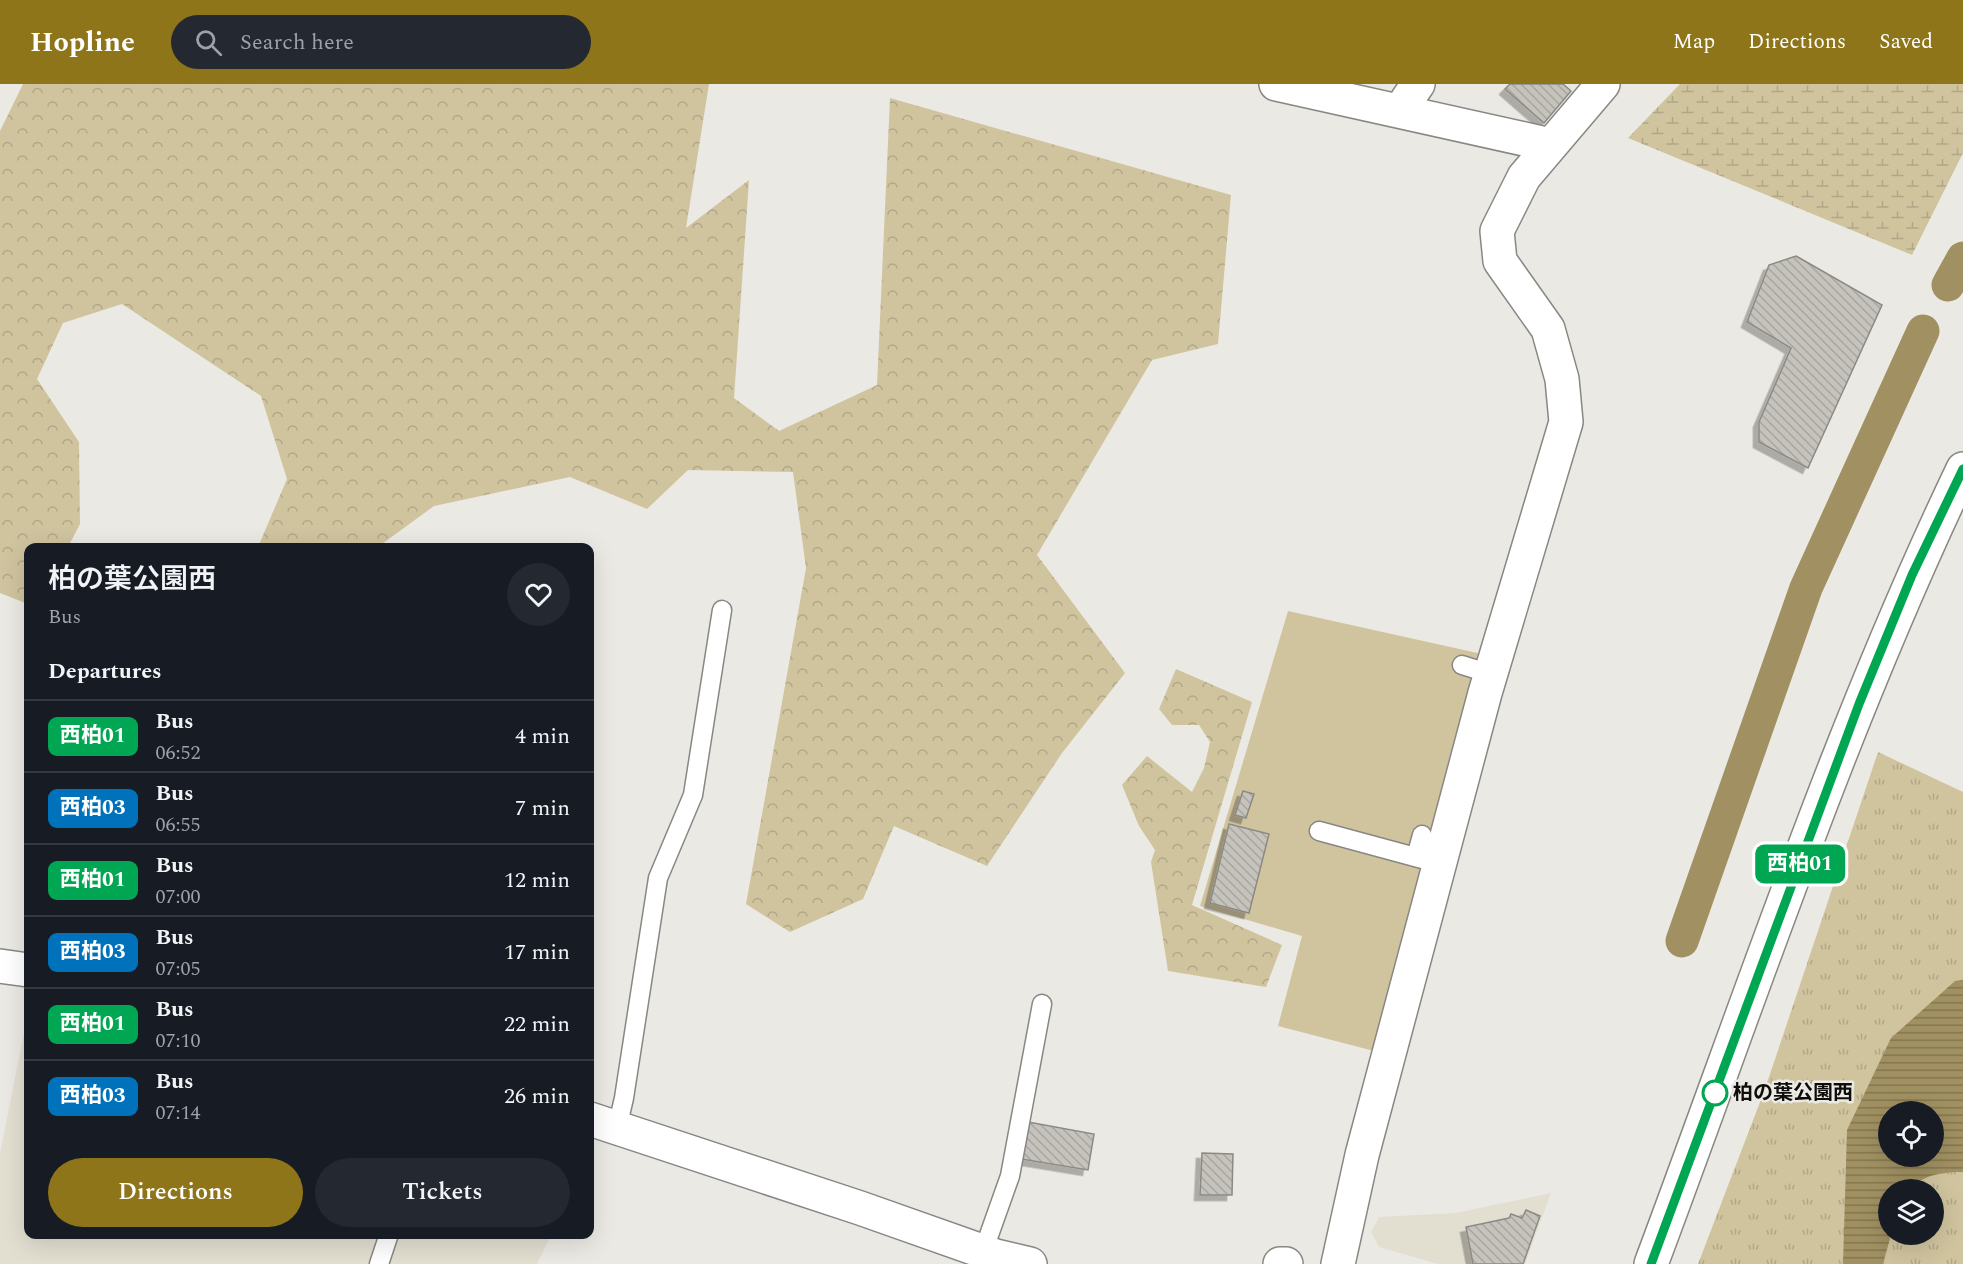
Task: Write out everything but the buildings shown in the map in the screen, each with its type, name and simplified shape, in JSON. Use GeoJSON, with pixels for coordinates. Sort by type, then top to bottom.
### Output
{"type":"FeatureCollection","features":[{"type":"Feature","properties":{"kind":"street"},"geometry":{"type":"LineString","coordinates":[[1276,84],[1411,98],[1551,145]]}},
{"type":"Feature","properties":{"kind":"street"},"geometry":{"type":"LineString","coordinates":[[1338,1264],[1429,860],[1477,669],[1566,422],[1562,379],[1548,329],[1500,261],[1497,231],[1524,177],[1604,84]]}},
{"type":"Feature","properties":{"kind":"street"},"geometry":{"type":"LineString","coordinates":[[1651,1264],[1859,704],[1912,575],[1963,469]]}},
{"type":"Feature","properties":{"kind":"street"},"geometry":{"type":"LineString","coordinates":[[0,966],[24,969]]}},
{"type":"Feature","properties":{"kind":"street"},"geometry":{"type":"LineString","coordinates":[[603,1123],[860,1208],[991,1257],[1030,1264]]}},
{"type":"Feature","properties":{"kind":"street"},"geometry":{"type":"LineString","coordinates":[[1280,1264],[1286,1264]]}},
{"type":"Feature","properties":{"kind":"lane"},"geometry":{"type":"LineString","coordinates":[[603,1123],[624,1098],[658,878],[693,795],[722,610]]}},
{"type":"Feature","properties":{"kind":"lane"},"geometry":{"type":"LineString","coordinates":[[1319,831],[1429,860]]}},
{"type":"Feature","properties":{"kind":"lane"},"geometry":{"type":"LineString","coordinates":[[1422,835],[1429,860]]}},
{"type":"Feature","properties":{"kind":"lane"},"geometry":{"type":"LineString","coordinates":[[991,1257],[1010,1176],[1042,1004]]}},
{"type":"Feature","properties":{"kind":"lane"},"geometry":{"type":"LineString","coordinates":[[379,1264],[387,1239]]}},
{"type":"Feature","properties":{"kind":"shaded area"},"geometry":{"type":"Polygon","coordinates":[[[1963,980],[1963,1172],[1942,1173],[1924,1179],[1878,1179],[1878,1245],[1888,1245],[1883,1264],[1843,1264],[1847,1130],[1891,1038],[1955,981],[1963,980]]]}},
{"type":"Feature","properties":{"kind":"shaded area"},"geometry":{"type":"Polygon","coordinates":[[[24,1033],[24,1239],[549,1239],[537,1264],[0,1264],[0,1153],[24,1033]]]}},
{"type":"Feature","properties":{"kind":"shaded area"},"geometry":{"type":"Polygon","coordinates":[[[1551,1193],[1525,1264],[1438,1264],[1379,1247],[1371,1232],[1379,1217],[1456,1213],[1551,1193]]]}},
{"type":"Feature","properties":{"kind":"green space"},"geometry":{"type":"Polygon","coordinates":[[[23,84],[709,84],[686,228],[749,180],[734,398],[779,431],[877,385],[890,98],[1231,195],[1218,344],[1152,360],[1037,555],[1125,673],[1062,753],[987,866],[894,826],[863,899],[790,932],[746,904],[806,568],[793,472],[688,470],[647,509],[570,477],[434,506],[383,543],[260,543],[287,479],[261,396],[122,304],[63,323],[37,379],[79,442],[80,524],[70,543],[24,543],[24,602],[0,593],[0,131],[23,84]]]}},
{"type":"Feature","properties":{"kind":"green space"},"geometry":{"type":"Polygon","coordinates":[[[1680,84],[1963,84],[1963,153],[1912,255],[1628,138],[1680,84]]]}},
{"type":"Feature","properties":{"kind":"green space"},"geometry":{"type":"Polygon","coordinates":[[[1288,611],[1482,654],[1374,1051],[1278,1026],[1302,936],[1200,906],[1288,611]]]}},
{"type":"Feature","properties":{"kind":"green space"},"geometry":{"type":"Polygon","coordinates":[[[1176,669],[1252,702],[1192,905],[1282,945],[1266,987],[1168,971],[1151,862],[1155,850],[1139,826],[1122,785],[1147,756],[1192,792],[1204,768],[1210,742],[1199,725],[1172,725],[1159,709],[1176,669]]]}},
{"type":"Feature","properties":{"kind":"green space"},"geometry":{"type":"Polygon","coordinates":[[[1878,752],[1963,792],[1963,1264],[1698,1264],[1765,1089],[1878,752]]]}},
{"type":"Feature","properties":{"kind":"waterway"},"geometry":{"type":"LineString","coordinates":[[1948,285],[1963,258]]}},
{"type":"Feature","properties":{"kind":"waterway"},"geometry":{"type":"LineString","coordinates":[[1682,941],[1806,588],[1923,331]]}},
{"type":"Feature","properties":{"kind":"bus line","name":"西柏01"},"geometry":{"type":"LineString","coordinates":[[1651,1264],[1859,704],[1912,575],[1963,469]]}},
{"type":"Feature","properties":{"kind":"place","name":"柏の葉公園西"},"geometry":{"type":"Point","coordinates":[1715,1093]}}]}
